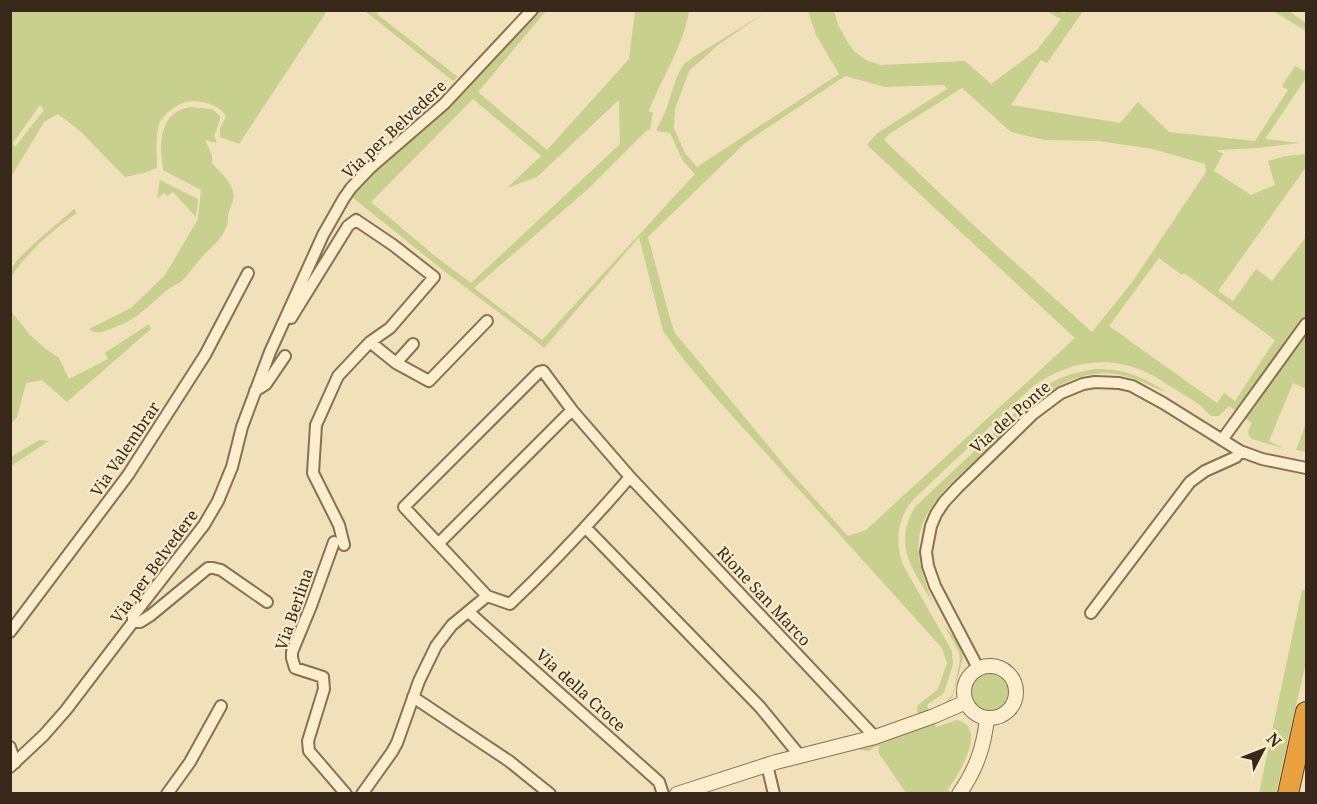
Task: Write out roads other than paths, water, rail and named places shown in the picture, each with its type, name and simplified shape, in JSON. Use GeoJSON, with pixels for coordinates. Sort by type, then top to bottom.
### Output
{"type":"FeatureCollection","features":[{"type":"Feature","properties":{"kind":"highway"},"geometry":{"type":"LineString","coordinates":[[1288,794],[1306,712]]}},
{"type":"Feature","properties":{"kind":"highway"},"geometry":{"type":"LineString","coordinates":[[1302,794],[1306,773]]}},
{"type":"Feature","properties":{"kind":"street","name":"Via per Belvedere"},"geometry":{"type":"LineString","coordinates":[[13,765],[66,710],[133,622],[133,616],[204,525],[218,501],[232,467],[242,427],[270,352],[323,235],[350,190],[370,168],[444,104],[532,10]]}},
{"type":"Feature","properties":{"kind":"street","name":"Via per Belvedere"},"geometry":{"type":"LineString","coordinates":[[270,352],[348,226],[356,220],[434,277],[390,328],[370,342],[338,376],[316,425],[313,473],[339,525],[339,544]]}},
{"type":"Feature","properties":{"kind":"street","name":"Via Valembrar"},"geometry":{"type":"LineString","coordinates":[[10,632],[128,475],[205,355],[248,273]]}},
{"type":"Feature","properties":{"kind":"street"},"geometry":{"type":"LineString","coordinates":[[370,342],[396,363],[429,381],[487,321]]}},
{"type":"Feature","properties":{"kind":"street"},"geometry":{"type":"LineString","coordinates":[[1222,440],[1306,324]]}},
{"type":"Feature","properties":{"kind":"street"},"geometry":{"type":"LineString","coordinates":[[396,363],[413,344]]}},
{"type":"Feature","properties":{"kind":"street"},"geometry":{"type":"LineString","coordinates":[[255,391],[266,384],[285,356]]}},
{"type":"Feature","properties":{"kind":"street","name":"Rione San Marco"},"geometry":{"type":"LineString","coordinates":[[487,596],[404,507],[539,372],[543,371],[572,410],[630,477],[875,737]]}},
{"type":"Feature","properties":{"kind":"street","name":"Via del Ponte"},"geometry":{"type":"LineString","coordinates":[[978,668],[935,586],[928,566],[926,552],[930,526],[944,502],[1033,414],[1061,393],[1073,387],[1095,382],[1119,383],[1142,390],[1240,451],[1262,459],[1306,468]]}},
{"type":"Feature","properties":{"kind":"street"},"geometry":{"type":"LineString","coordinates":[[439,543],[572,410]]}},
{"type":"Feature","properties":{"kind":"street"},"geometry":{"type":"LineString","coordinates":[[1091,613],[1190,483],[1205,471],[1236,457],[1240,451]]}},
{"type":"Feature","properties":{"kind":"street"},"geometry":{"type":"LineString","coordinates":[[362,794],[397,743],[419,681],[436,646],[452,625],[487,596],[510,604],[630,477]]}},
{"type":"Feature","properties":{"kind":"street"},"geometry":{"type":"LineString","coordinates":[[585,527],[760,707],[800,756]]}},
{"type":"Feature","properties":{"kind":"street","name":"Via Berlina"},"geometry":{"type":"LineString","coordinates":[[339,544],[292,652],[292,658],[295,668],[323,677],[324,689],[308,741],[309,751],[346,794]]}},
{"type":"Feature","properties":{"kind":"street"},"geometry":{"type":"LineString","coordinates":[[133,622],[140,622],[151,615],[208,568],[221,570],[267,602]]}},
{"type":"Feature","properties":{"kind":"street","name":"Via della Croce"},"geometry":{"type":"LineString","coordinates":[[471,615],[658,782],[663,794]]}},
{"type":"Feature","properties":{"kind":"street"},"geometry":{"type":"LineString","coordinates":[[988,665],[996,666],[1005,670],[1014,680],[1015,700],[1009,710],[998,717],[987,718],[978,715],[971,711],[966,702],[963,692],[964,684],[972,672],[978,668],[988,665]]}},
{"type":"Feature","properties":{"kind":"street"},"geometry":{"type":"LineString","coordinates":[[413,697],[509,761],[550,794]]}},
{"type":"Feature","properties":{"kind":"street"},"geometry":{"type":"LineString","coordinates":[[677,794],[767,765],[875,737],[966,702]]}},
{"type":"Feature","properties":{"kind":"street"},"geometry":{"type":"LineString","coordinates":[[167,794],[190,762],[221,706]]}},
{"type":"Feature","properties":{"kind":"street"},"geometry":{"type":"LineString","coordinates":[[959,794],[980,755],[985,739],[987,718]]}},
{"type":"Feature","properties":{"kind":"street"},"geometry":{"type":"LineString","coordinates":[[10,747],[13,765]]}},
{"type":"Feature","properties":{"kind":"street"},"geometry":{"type":"LineString","coordinates":[[767,765],[774,794]]}}]}
